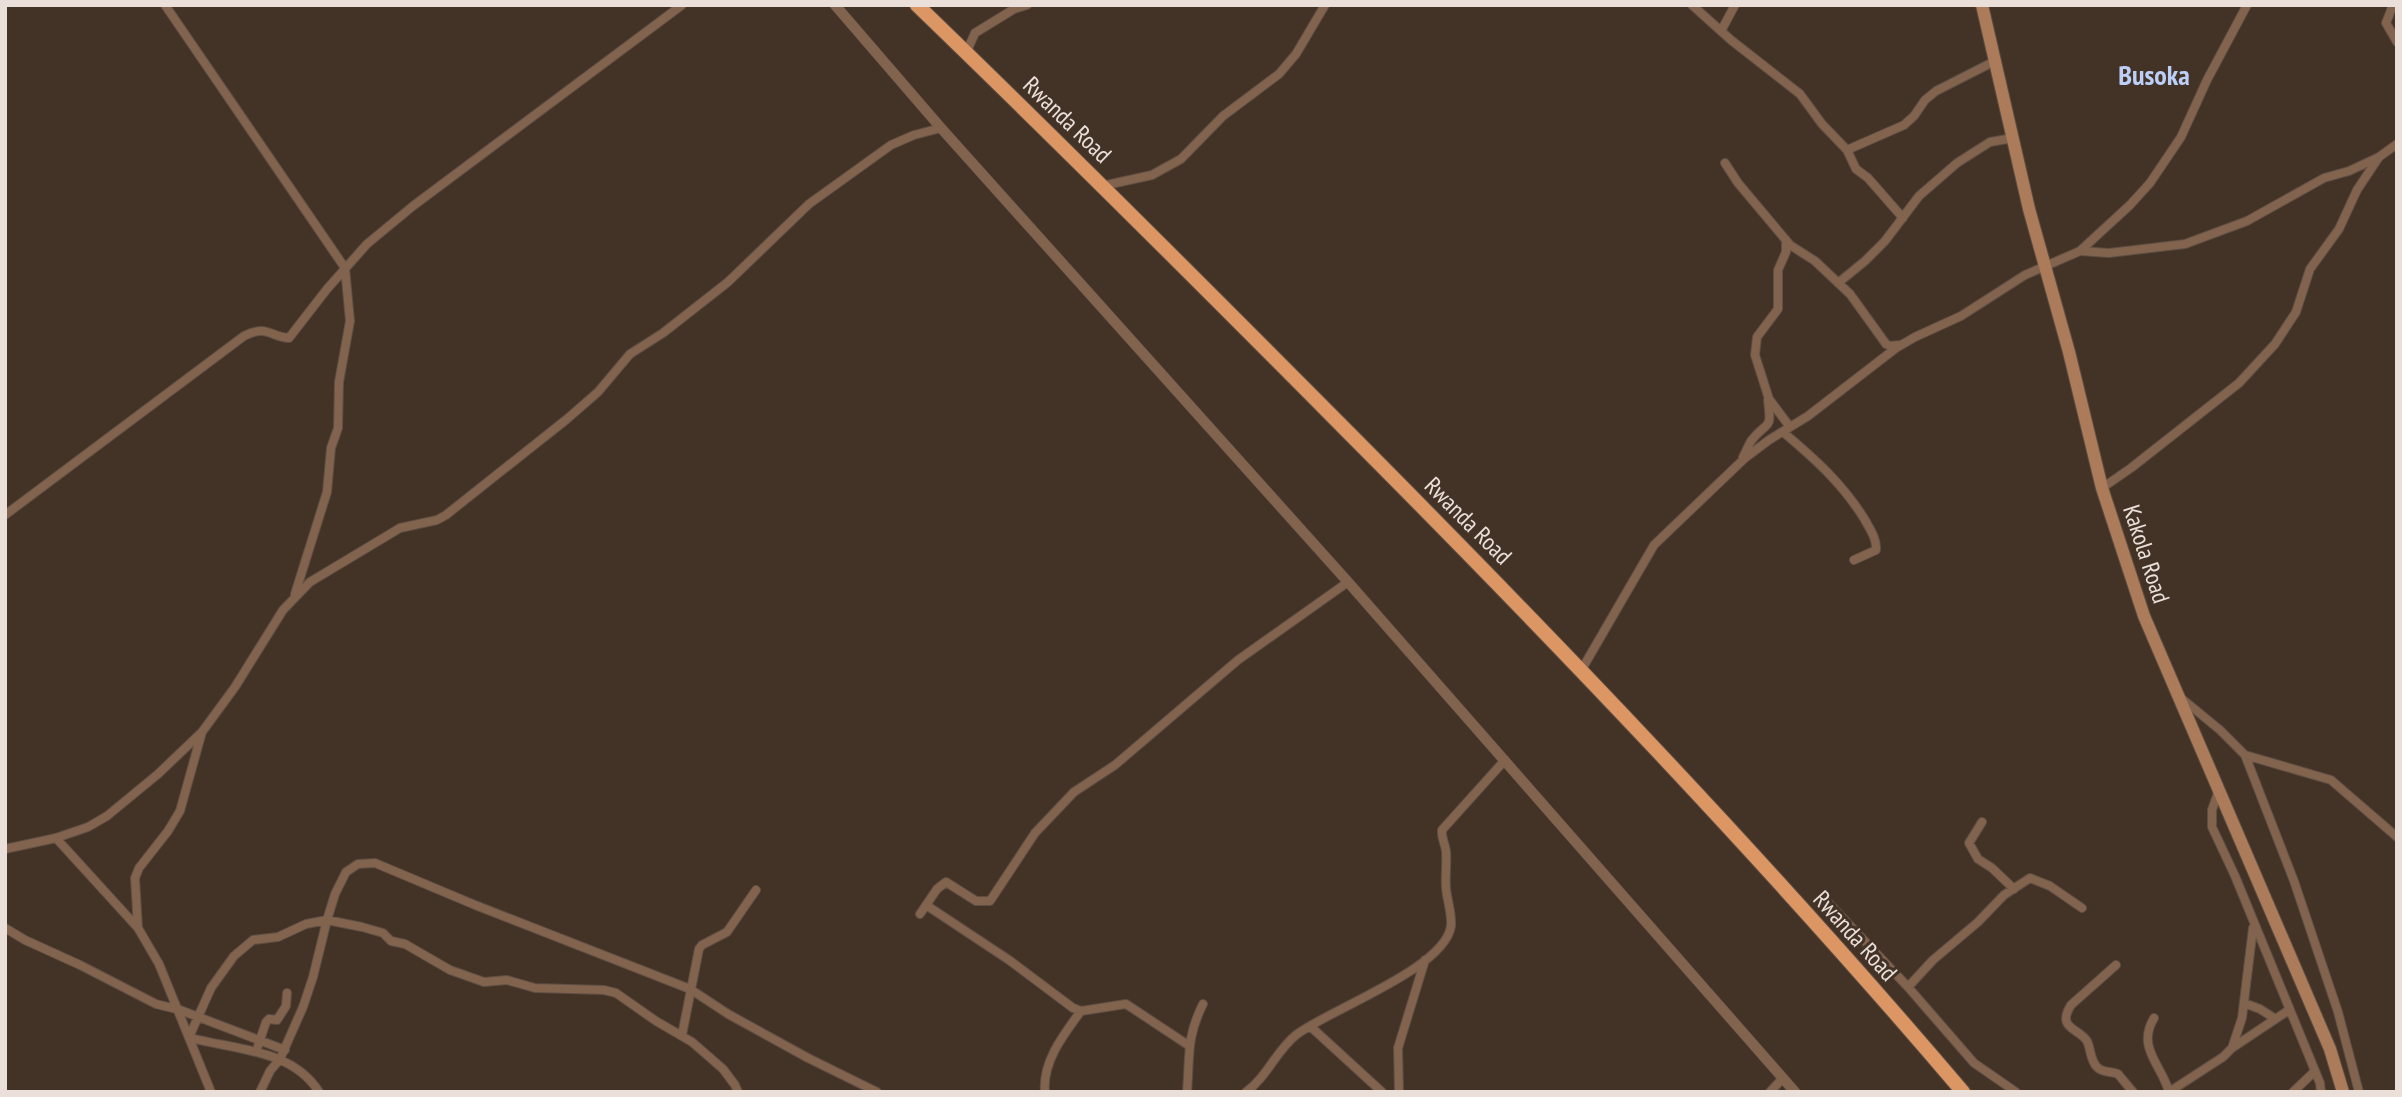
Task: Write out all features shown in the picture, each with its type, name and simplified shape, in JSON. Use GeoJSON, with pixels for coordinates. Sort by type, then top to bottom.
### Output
{"type":"FeatureCollection","features":[{"type":"Feature","properties":{"kind":"highway","name":"Rwanda Road"},"geometry":{"type":"LineString","coordinates":[[917,5],[1102,186],[1582,670],[1776,881],[1963,1092]]}},
{"type":"Feature","properties":{"kind":"main road","name":"Kakola Road"},"geometry":{"type":"LineString","coordinates":[[1982,5],[2102,488],[2144,617],[2330,1049],[2343,1092]]}},
{"type":"Feature","properties":{"kind":"street"},"geometry":{"type":"LineString","coordinates":[[5,849],[56,838],[107,817],[159,774],[202,732],[294,596],[309,556],[327,492],[331,448],[338,428],[338,383],[350,321],[345,268],[165,5]]}},
{"type":"Feature","properties":{"kind":"street"},"geometry":{"type":"LineString","coordinates":[[5,515],[244,337],[268,331],[289,338],[345,268],[374,237],[682,5]]}},
{"type":"Feature","properties":{"kind":"street"},"geometry":{"type":"LineString","coordinates":[[835,5],[941,128],[1348,582],[1795,1092]]}},
{"type":"Feature","properties":{"kind":"street"},"geometry":{"type":"LineString","coordinates":[[966,53],[975,33],[1014,9],[1027,5]]}},
{"type":"Feature","properties":{"kind":"street"},"geometry":{"type":"LineString","coordinates":[[1102,186],[1152,175],[1181,159],[1223,116],[1279,74],[1296,54],[1325,5]]}},
{"type":"Feature","properties":{"kind":"street"},"geometry":{"type":"LineString","coordinates":[[1692,5],[1721,32],[1800,94],[1822,124],[1847,150],[1856,169],[1868,178],[1903,218]]}},
{"type":"Feature","properties":{"kind":"street"},"geometry":{"type":"LineString","coordinates":[[1721,32],[1735,5]]}},
{"type":"Feature","properties":{"kind":"street"},"geometry":{"type":"LineString","coordinates":[[1582,670],[1654,545],[1741,461],[1808,416],[1903,344],[1961,316],[2025,275],[2080,251],[2130,205],[2154,177],[2181,136],[2207,80],[2248,5]]}},
{"type":"Feature","properties":{"kind":"street"},"geometry":{"type":"LineString","coordinates":[[2393,5],[2386,23],[2397,42]]}},
{"type":"Feature","properties":{"kind":"street"},"geometry":{"type":"LineString","coordinates":[[1847,150],[1903,125],[1936,91],[1995,61]]}},
{"type":"Feature","properties":{"kind":"street"},"geometry":{"type":"LineString","coordinates":[[294,596],[322,573],[400,528],[437,520],[446,515],[598,392],[630,354],[663,333],[728,282],[809,204],[891,145],[941,128]]}},
{"type":"Feature","properties":{"kind":"street"},"geometry":{"type":"LineString","coordinates":[[1838,283],[1865,261],[1919,196],[1968,155],[1990,142],[2013,138]]}},
{"type":"Feature","properties":{"kind":"street"},"geometry":{"type":"LineString","coordinates":[[2080,251],[2109,253],[2185,244],[2247,221],[2324,178],[2349,171],[2379,157],[2397,144]]}},
{"type":"Feature","properties":{"kind":"street"},"geometry":{"type":"LineString","coordinates":[[2102,488],[2239,383],[2275,344],[2296,312],[2310,269],[2339,229],[2357,190],[2379,157]]}},
{"type":"Feature","properties":{"kind":"street"},"geometry":{"type":"LineString","coordinates":[[1725,163],[1738,183],[1790,245],[1815,261],[1850,294],[1886,344],[1903,344]]}},
{"type":"Feature","properties":{"kind":"street"},"geometry":{"type":"LineString","coordinates":[[1786,239],[1786,252],[1778,270],[1778,309],[1765,323],[1755,343],[1755,355],[1767,393],[1786,429],[1844,489],[1873,534],[1876,550],[1854,560]]}},
{"type":"Feature","properties":{"kind":"street"},"geometry":{"type":"LineString","coordinates":[[1741,461],[1751,441],[1770,420],[1767,393]]}},
{"type":"Feature","properties":{"kind":"street"},"geometry":{"type":"LineString","coordinates":[[920,914],[941,884],[946,882],[976,901],[990,901],[1035,833],[1074,792],[1115,765],[1238,660],[1348,582]]}},
{"type":"Feature","properties":{"kind":"street"},"geometry":{"type":"LineString","coordinates":[[2179,697],[2220,730],[2245,755],[2294,881],[2338,1012],[2359,1092]]}},
{"type":"Feature","properties":{"kind":"street"},"geometry":{"type":"LineString","coordinates":[[138,928],[136,873],[180,811],[202,732]]}},
{"type":"Feature","properties":{"kind":"street"},"geometry":{"type":"LineString","coordinates":[[2245,755],[2331,780],[2397,837]]}},
{"type":"Feature","properties":{"kind":"street"},"geometry":{"type":"LineString","coordinates":[[1247,1092],[1292,1039],[1397,979],[1441,945],[1451,926],[1446,890],[1447,852],[1442,830],[1505,760]]}},
{"type":"Feature","properties":{"kind":"street"},"geometry":{"type":"LineString","coordinates":[[2219,790],[2212,810],[2212,827],[2235,876],[2320,1083],[2321,1092]]}},
{"type":"Feature","properties":{"kind":"street"},"geometry":{"type":"LineString","coordinates":[[1982,822],[1971,837],[1970,847],[1979,859],[2014,889]]}},
{"type":"Feature","properties":{"kind":"street"},"geometry":{"type":"LineString","coordinates":[[56,838],[116,907],[138,928],[156,957],[180,1010],[211,1092]]}},
{"type":"Feature","properties":{"kind":"street"},"geometry":{"type":"LineString","coordinates":[[260,1092],[285,1049],[313,977],[335,894],[346,872],[358,864],[375,863],[690,989],[740,1020],[877,1092]]}},
{"type":"Feature","properties":{"kind":"street"},"geometry":{"type":"LineString","coordinates":[[1908,987],[1933,960],[1978,922],[2004,895],[2030,878],[2060,892],[2082,908]]}},
{"type":"Feature","properties":{"kind":"street"},"geometry":{"type":"LineString","coordinates":[[682,1035],[699,949],[727,932],[756,890]]}},
{"type":"Feature","properties":{"kind":"street"},"geometry":{"type":"LineString","coordinates":[[1822,896],[1975,1063],[2016,1092]]}},
{"type":"Feature","properties":{"kind":"street"},"geometry":{"type":"LineString","coordinates":[[926,905],[1009,960],[1066,1005],[1080,1011],[1126,1004],[1188,1045]]}},
{"type":"Feature","properties":{"kind":"street"},"geometry":{"type":"LineString","coordinates":[[190,1037],[211,988],[234,956],[253,940],[278,937],[306,924],[327,920],[383,933],[391,941],[405,944],[450,970],[484,982],[507,980],[535,988],[604,990],[616,993],[646,1015],[682,1035],[723,1069],[738,1092]]}},
{"type":"Feature","properties":{"kind":"street"},"geometry":{"type":"LineString","coordinates":[[2232,1048],[2242,1018],[2253,924]]}},
{"type":"Feature","properties":{"kind":"street"},"geometry":{"type":"LineString","coordinates":[[5,928],[156,1004],[180,1010],[285,1049]]}},
{"type":"Feature","properties":{"kind":"street"},"geometry":{"type":"LineString","coordinates":[[1399,1092],[1398,1048],[1425,960]]}},
{"type":"Feature","properties":{"kind":"street"},"geometry":{"type":"LineString","coordinates":[[2116,965],[2071,1005],[2067,1011],[2067,1022],[2069,1028],[2085,1038],[2096,1066],[2102,1071],[2118,1074],[2133,1092]]}},
{"type":"Feature","properties":{"kind":"street"},"geometry":{"type":"LineString","coordinates":[[256,1052],[266,1022],[270,1019],[277,1020],[282,1013],[287,993]]}},
{"type":"Feature","properties":{"kind":"street"},"geometry":{"type":"LineString","coordinates":[[2244,1003],[2274,1018]]}},
{"type":"Feature","properties":{"kind":"street"},"geometry":{"type":"LineString","coordinates":[[1187,1092],[1188,1045],[1191,1030],[1203,1004]]}},
{"type":"Feature","properties":{"kind":"street"},"geometry":{"type":"LineString","coordinates":[[2154,1017],[2148,1030],[2150,1055],[2169,1092],[2289,1010]]}},
{"type":"Feature","properties":{"kind":"street"},"geometry":{"type":"LineString","coordinates":[[1045,1092],[1046,1071],[1051,1059],[1080,1011]]}},
{"type":"Feature","properties":{"kind":"street"},"geometry":{"type":"LineString","coordinates":[[1311,1027],[1382,1092]]}},
{"type":"Feature","properties":{"kind":"street"},"geometry":{"type":"LineString","coordinates":[[190,1037],[280,1059],[302,1071],[319,1092]]}},
{"type":"Feature","properties":{"kind":"street"},"geometry":{"type":"LineString","coordinates":[[2293,1092],[2315,1071]]}},
{"type":"Feature","properties":{"kind":"street"},"geometry":{"type":"LineString","coordinates":[[1770,1092],[1783,1078]]}},
{"type":"Feature","properties":{"kind":"district","name":"Busoka"},"geometry":{"type":"Point","coordinates":[2154,75]}}]}
